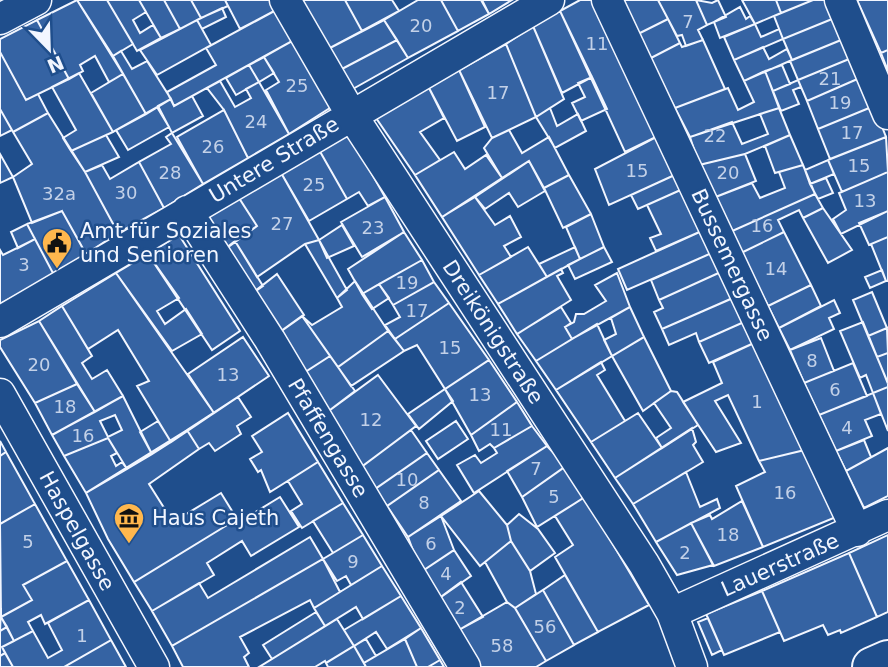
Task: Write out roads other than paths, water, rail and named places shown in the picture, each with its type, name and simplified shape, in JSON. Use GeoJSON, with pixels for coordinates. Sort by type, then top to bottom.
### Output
{"type":"FeatureCollection","features":[{"type":"Feature","properties":{"kind":"main road"},"geometry":{"type":"LineString","coordinates":[[872,667],[888,660]]}},
{"type":"Feature","properties":{"kind":"street"},"geometry":{"type":"LineString","coordinates":[[0,19],[36,0]]}},
{"type":"Feature","properties":{"kind":"street","name":"Dreikönigstraße"},"geometry":{"type":"LineString","coordinates":[[285,0],[351,114],[666,602],[692,667]]}},
{"type":"Feature","properties":{"kind":"street","name":"Untere Straße"},"geometry":{"type":"LineString","coordinates":[[0,322],[60,279],[187,211],[549,0]]}},
{"type":"Feature","properties":{"kind":"street","name":"Bussemergasse"},"geometry":{"type":"LineString","coordinates":[[607,0],[857,531]]}},
{"type":"Feature","properties":{"kind":"street"},"geometry":{"type":"LineString","coordinates":[[840,0],[888,114]]}},
{"type":"Feature","properties":{"kind":"street","name":"Pfaffengasse"},"geometry":{"type":"LineString","coordinates":[[187,211],[270,340],[465,667]]}},
{"type":"Feature","properties":{"kind":"street","name":"Haspelgasse"},"geometry":{"type":"LineString","coordinates":[[0,394],[154,667]]}},
{"type":"Feature","properties":{"kind":"street","name":"Lauerstraße"},"geometry":{"type":"LineString","coordinates":[[666,602],[857,531],[888,514]]}},
{"type":"Feature","properties":{"kind":"place","name":"Amt für Soziales und Senioren"},"geometry":{"type":"Point","coordinates":[57,270]}},
{"type":"Feature","properties":{"kind":"place","name":"Haus Cajeth"},"geometry":{"type":"Point","coordinates":[129,545]}}]}
